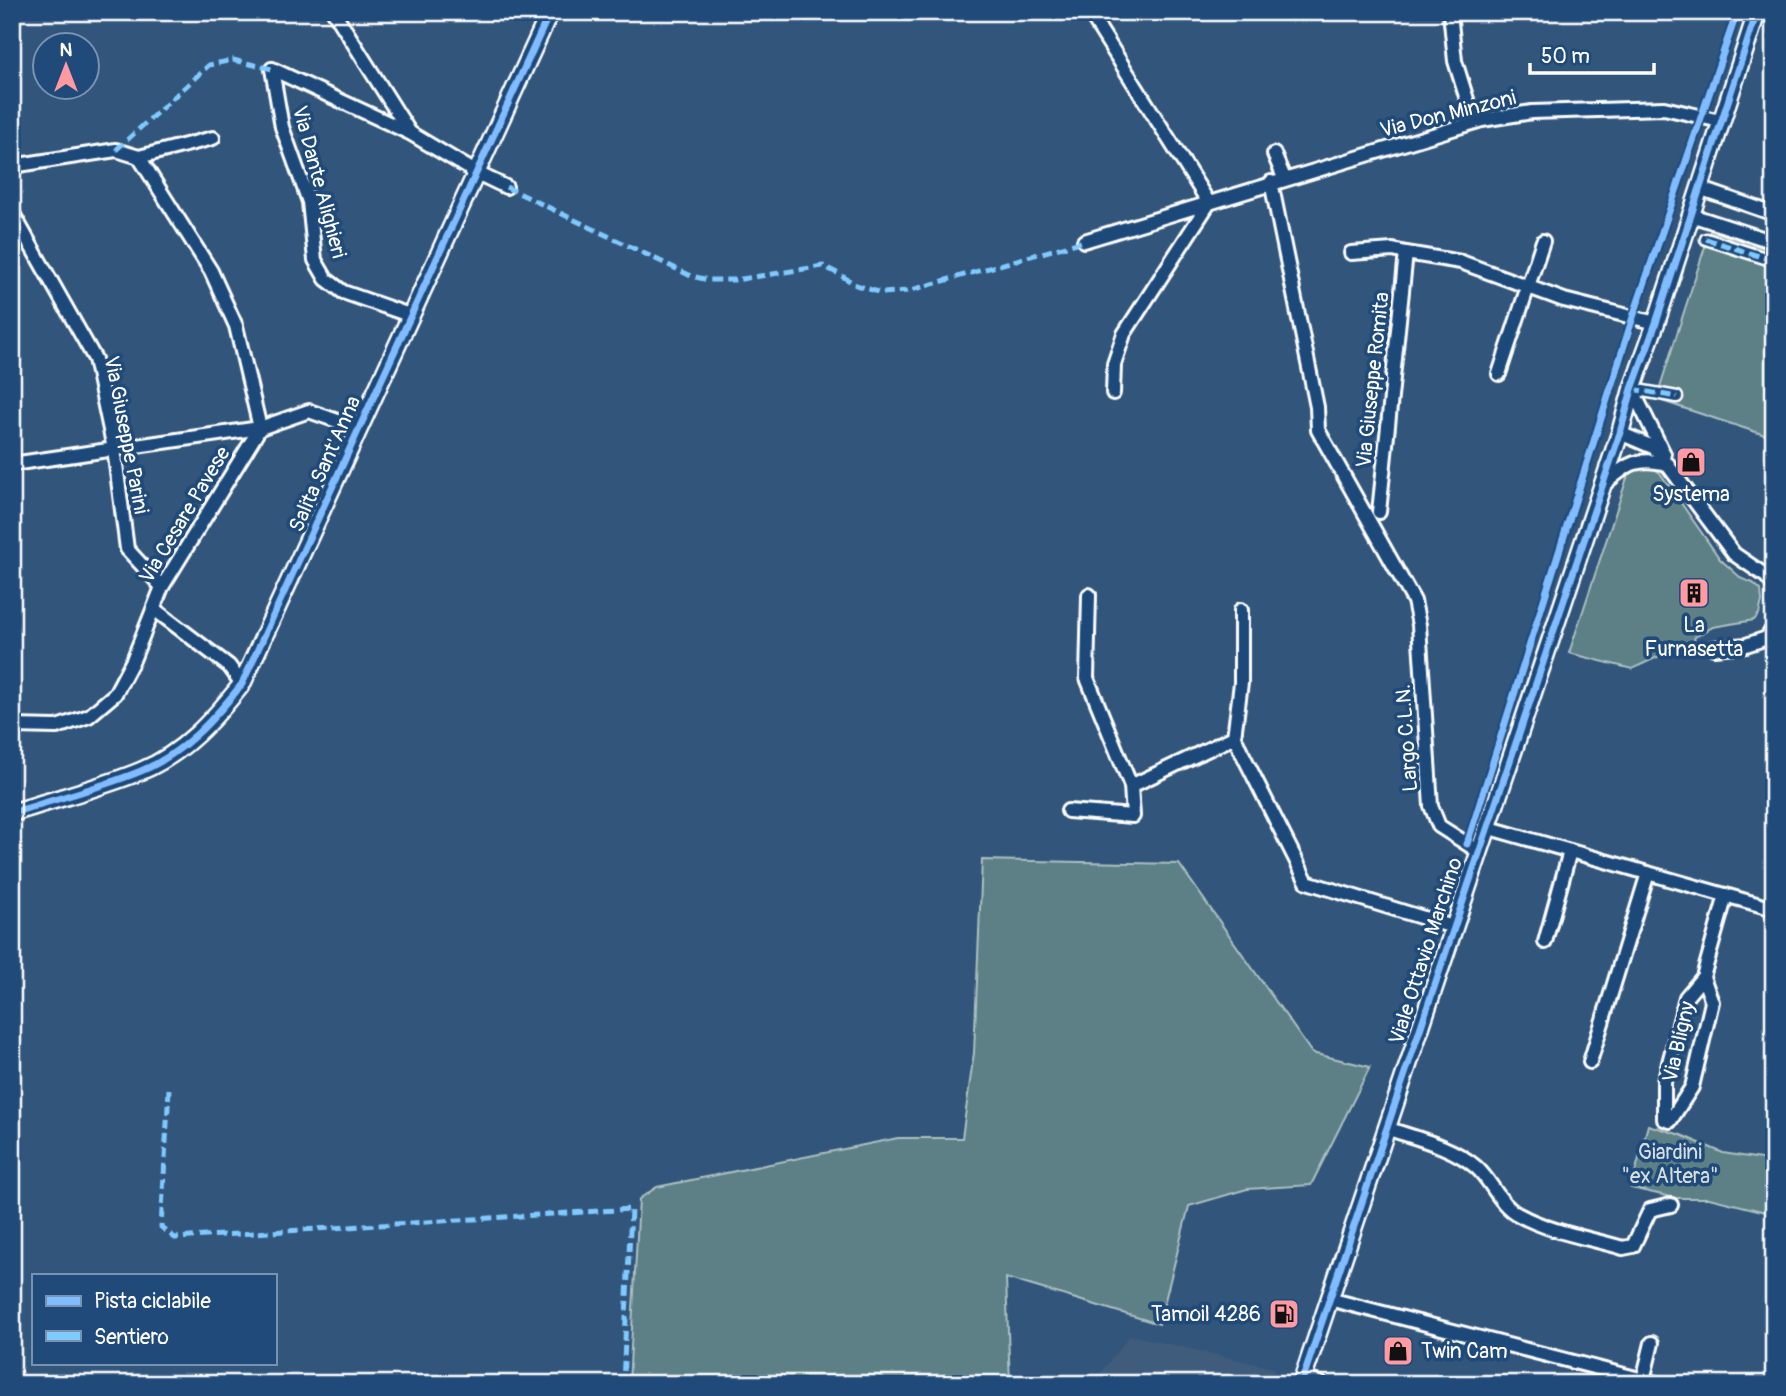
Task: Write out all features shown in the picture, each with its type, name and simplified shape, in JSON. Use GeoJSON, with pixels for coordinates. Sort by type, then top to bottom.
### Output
{"type":"FeatureCollection","features":[{"type":"Feature","properties":{"kind":"street"},"geometry":{"type":"LineString","coordinates":[[334,12],[410,133],[506,187]]}},
{"type":"Feature","properties":{"kind":"street","name":"Salita Sant'Anna"},"geometry":{"type":"LineString","coordinates":[[12,813],[143,770],[180,748],[213,720],[242,684],[550,12]]}},
{"type":"Feature","properties":{"kind":"street"},"geometry":{"type":"LineString","coordinates":[[1089,12],[1209,203],[1124,334],[1114,364],[1113,393]]}},
{"type":"Feature","properties":{"kind":"street"},"geometry":{"type":"LineString","coordinates":[[1450,12],[1455,61],[1478,121]]}},
{"type":"Feature","properties":{"kind":"street","name":"Viale Ottavio Marchino"},"geometry":{"type":"LineString","coordinates":[[1302,1381],[1620,433],[1632,388],[1656,323],[1757,12]]}},
{"type":"Feature","properties":{"kind":"street","name":"Via Dante Alighieri"},"geometry":{"type":"LineString","coordinates":[[410,133],[272,69],[282,127],[309,202],[315,260],[326,279],[343,292],[412,316]]}},
{"type":"Feature","properties":{"kind":"street","name":"Via Don Minzoni"},"geometry":{"type":"LineString","coordinates":[[1084,240],[1478,121],[1532,113],[1664,108],[1720,121]]}},
{"type":"Feature","properties":{"kind":"street"},"geometry":{"type":"LineString","coordinates":[[12,166],[117,150],[139,157],[213,138]]}},
{"type":"Feature","properties":{"kind":"street"},"geometry":{"type":"LineString","coordinates":[[1274,154],[1284,178]]}},
{"type":"Feature","properties":{"kind":"street"},"geometry":{"type":"LineString","coordinates":[[139,157],[211,271],[236,326],[260,428]]}},
{"type":"Feature","properties":{"kind":"street","name":"Largo C.L.N."},"geometry":{"type":"LineString","coordinates":[[1271,182],[1317,407],[1318,430],[1414,601],[1419,625],[1431,806],[1439,826],[1478,851]]}},
{"type":"Feature","properties":{"kind":"street"},"geometry":{"type":"LineString","coordinates":[[1699,188],[1774,214]]}},
{"type":"Feature","properties":{"kind":"street","name":"Via Giuseppe Parini"},"geometry":{"type":"LineString","coordinates":[[12,212],[94,359],[114,449],[127,549],[162,587]]}},
{"type":"Feature","properties":{"kind":"street"},"geometry":{"type":"LineString","coordinates":[[1691,215],[1774,242]]}},
{"type":"Feature","properties":{"kind":"street"},"geometry":{"type":"LineString","coordinates":[[1706,239],[1774,261]]}},
{"type":"Feature","properties":{"kind":"street"},"geometry":{"type":"LineString","coordinates":[[1499,374],[1543,241]]}},
{"type":"Feature","properties":{"kind":"street"},"geometry":{"type":"LineString","coordinates":[[1351,253],[1393,250],[1461,262],[1564,300],[1656,323]]}},
{"type":"Feature","properties":{"kind":"street","name":"Via Giuseppe Romita"},"geometry":{"type":"LineString","coordinates":[[1379,512],[1406,253]]}},
{"type":"Feature","properties":{"kind":"street"},"geometry":{"type":"LineString","coordinates":[[1632,388],[1677,397]]}},
{"type":"Feature","properties":{"kind":"street"},"geometry":{"type":"LineString","coordinates":[[1632,388],[1668,464]]}},
{"type":"Feature","properties":{"kind":"street"},"geometry":{"type":"LineString","coordinates":[[12,464],[260,428],[309,411],[360,429]]}},
{"type":"Feature","properties":{"kind":"street","name":"Via Cesare Pavese"},"geometry":{"type":"LineString","coordinates":[[12,726],[57,727],[89,716],[115,694],[162,587],[260,428]]}},
{"type":"Feature","properties":{"kind":"street"},"geometry":{"type":"LineString","coordinates":[[1620,433],[1655,448],[1734,554],[1766,576],[1774,586]]}},
{"type":"Feature","properties":{"kind":"street"},"geometry":{"type":"LineString","coordinates":[[1602,486],[1632,462],[1650,460],[1668,464]]}},
{"type":"Feature","properties":{"kind":"street"},"geometry":{"type":"LineString","coordinates":[[1068,811],[1133,816],[1131,786],[1087,678],[1089,595]]}},
{"type":"Feature","properties":{"kind":"street"},"geometry":{"type":"LineString","coordinates":[[154,609],[229,666],[242,684]]}},
{"type":"Feature","properties":{"kind":"street"},"geometry":{"type":"LineString","coordinates":[[1241,610],[1241,683],[1234,737],[1307,882],[1453,927]]}},
{"type":"Feature","properties":{"kind":"street"},"geometry":{"type":"LineString","coordinates":[[1714,649],[1746,645],[1767,638],[1774,626]]}},
{"type":"Feature","properties":{"kind":"street"},"geometry":{"type":"LineString","coordinates":[[1131,786],[1234,737]]}},
{"type":"Feature","properties":{"kind":"street"},"geometry":{"type":"LineString","coordinates":[[1486,827],[1774,909]]}},
{"type":"Feature","properties":{"kind":"street"},"geometry":{"type":"LineString","coordinates":[[1545,942],[1570,851]]}},
{"type":"Feature","properties":{"kind":"street"},"geometry":{"type":"LineString","coordinates":[[1590,1062],[1648,873]]}},
{"type":"Feature","properties":{"kind":"street","name":"Via Bligny"},"geometry":{"type":"LineString","coordinates":[[1703,977],[1712,1002],[1692,1087],[1670,1121],[1664,1119],[1664,1082],[1686,997],[1703,977],[1726,895]]}},
{"type":"Feature","properties":{"kind":"street"},"geometry":{"type":"LineString","coordinates":[[1386,1128],[1457,1154],[1476,1167],[1503,1202],[1516,1214],[1542,1225],[1623,1248],[1633,1246],[1650,1210],[1671,1205]]}},
{"type":"Feature","properties":{"kind":"street"},"geometry":{"type":"LineString","coordinates":[[1329,1299],[1659,1384]]}},
{"type":"Feature","properties":{"kind":"street"},"geometry":{"type":"LineString","coordinates":[[1643,1380],[1653,1343]]}},
{"type":"Feature","properties":{"kind":"street"},"geometry":{"type":"LineString","coordinates":[[1302,1381],[1322,1384]]}},
{"type":"Feature","properties":{"kind":"shaded area"},"geometry":{"type":"Polygon","coordinates":[[[1130,1335],[1274,1368],[1270,1384],[1092,1384],[1130,1335]]]}},
{"type":"Feature","properties":{"kind":"green space"},"geometry":{"type":"Polygon","coordinates":[[[1710,231],[1774,252],[1774,438],[1656,399],[1710,231]]]}},
{"type":"Feature","properties":{"kind":"green space"},"geometry":{"type":"Polygon","coordinates":[[[1639,467],[1653,468],[1660,473],[1720,559],[1742,579],[1761,590],[1762,601],[1759,614],[1754,620],[1713,627],[1695,637],[1692,645],[1666,653],[1632,669],[1569,653],[1629,473],[1639,467]]]}},
{"type":"Feature","properties":{"kind":"green space"},"geometry":{"type":"Polygon","coordinates":[[[982,860],[1179,864],[1312,1053],[1370,1067],[1311,1185],[1247,1189],[1189,1206],[1159,1324],[1006,1278],[1010,1384],[629,1384],[639,1199],[657,1187],[898,1138],[962,1138],[974,1053],[982,860]]]}},
{"type":"Feature","properties":{"kind":"green space","name":"Giardini \"ex Altera\""},"geometry":{"type":"Polygon","coordinates":[[[1648,1125],[1681,1135],[1723,1153],[1774,1161],[1774,1214],[1709,1198],[1676,1198],[1631,1188],[1648,1125]]]}},
{"type":"Feature","properties":{"kind":"marked path"},"geometry":{"type":"LineString","coordinates":[[116,150],[209,65],[233,60],[272,69]]}},
{"type":"Feature","properties":{"kind":"marked path"},"geometry":{"type":"LineString","coordinates":[[506,187],[691,276],[709,280],[735,280],[823,266],[856,285],[882,293],[908,291],[1084,241]]}},
{"type":"Feature","properties":{"kind":"marked path"},"geometry":{"type":"LineString","coordinates":[[1706,239],[1774,261]]}},
{"type":"Feature","properties":{"kind":"marked path"},"geometry":{"type":"LineString","coordinates":[[1632,389],[1677,397]]}},
{"type":"Feature","properties":{"kind":"marked path"},"geometry":{"type":"LineString","coordinates":[[169,1089],[161,1227],[175,1238],[631,1209],[623,1384]]}},
{"type":"Feature","properties":{"kind":"cycle path"},"geometry":{"type":"LineString","coordinates":[[12,813],[110,783],[156,764],[197,734],[242,684],[550,12]]}},
{"type":"Feature","properties":{"kind":"cycle path"},"geometry":{"type":"LineString","coordinates":[[1467,844],[1633,317],[1737,12]]}},
{"type":"Feature","properties":{"kind":"cycle path"},"geometry":{"type":"LineString","coordinates":[[1301,1384],[1620,433],[1632,389],[1757,12]]}},
{"type":"Feature","properties":{"kind":"place","name":"Systema"},"geometry":{"type":"Point","coordinates":[1691,462]}},
{"type":"Feature","properties":{"kind":"place","name":"La Furnasetta"},"geometry":{"type":"Point","coordinates":[1694,593]}},
{"type":"Feature","properties":{"kind":"place","name":"Tamoil 4286"},"geometry":{"type":"Point","coordinates":[1284,1314]}},
{"type":"Feature","properties":{"kind":"place","name":"Twin Cam"},"geometry":{"type":"Point","coordinates":[1398,1351]}}]}
